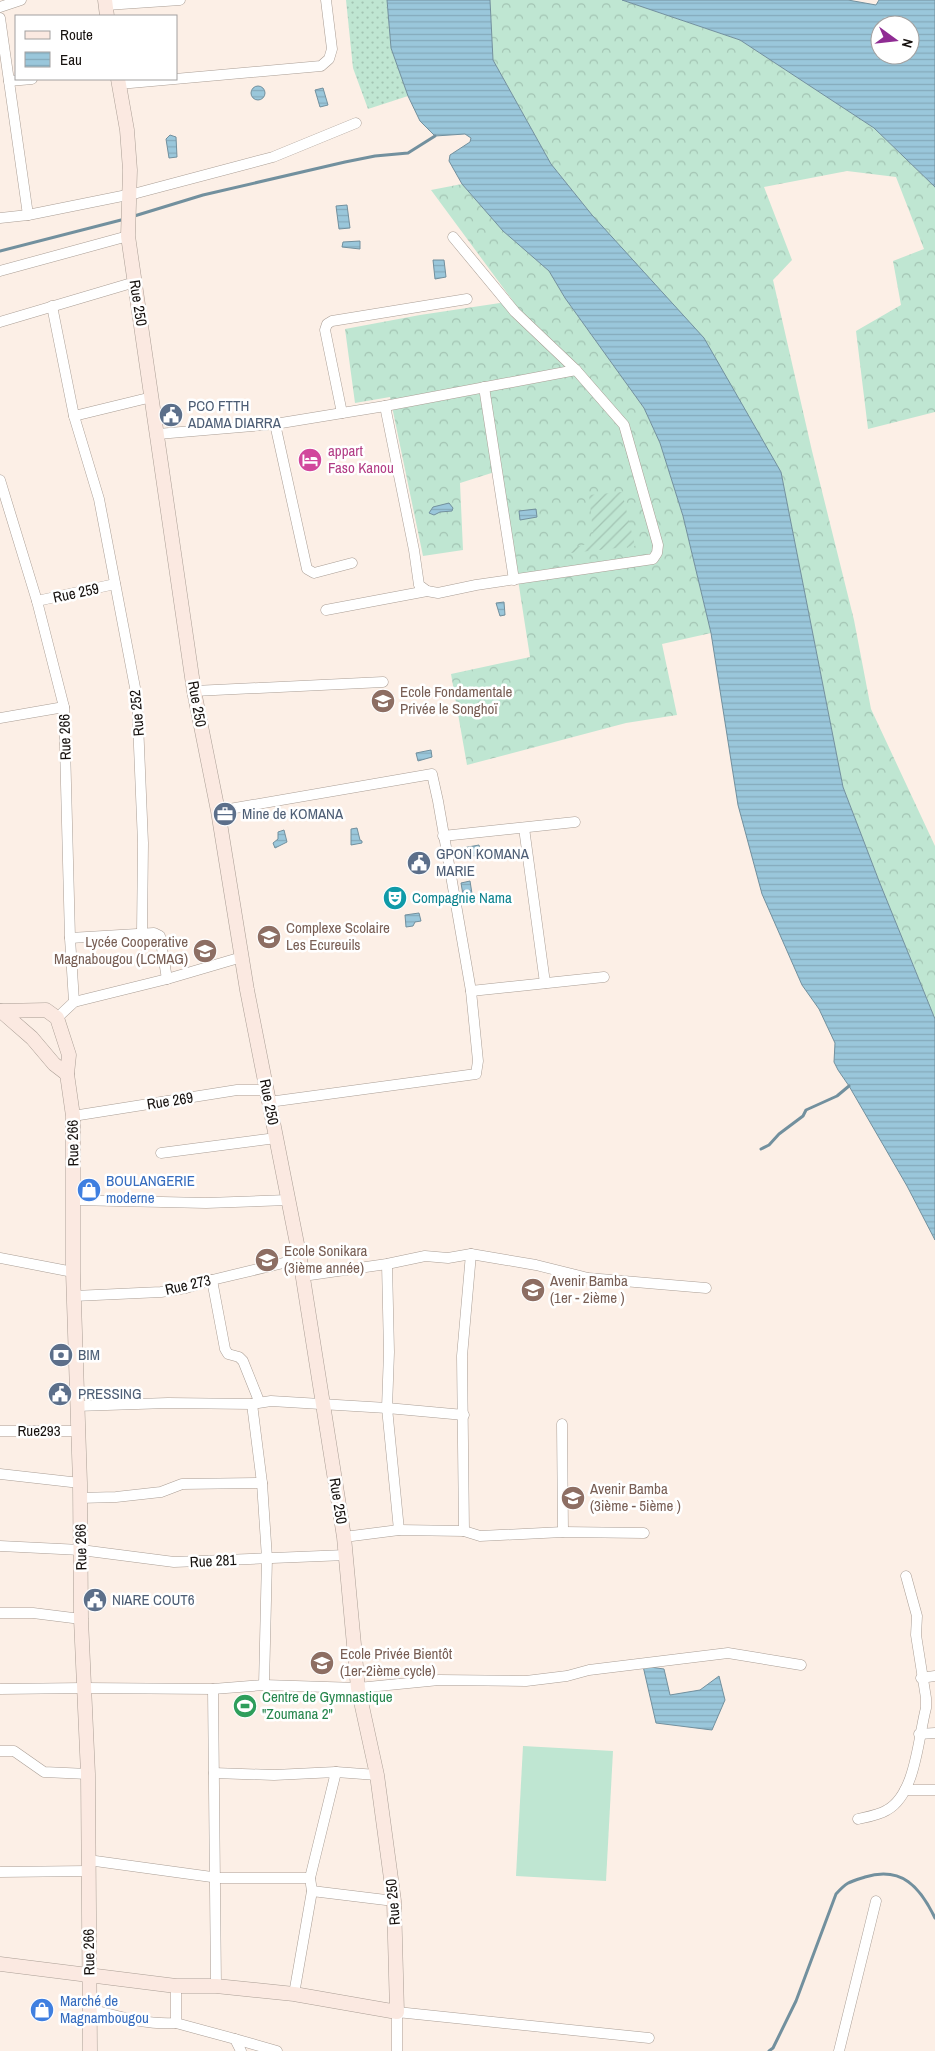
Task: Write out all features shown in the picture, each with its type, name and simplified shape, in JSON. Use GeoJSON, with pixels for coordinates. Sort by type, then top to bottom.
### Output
{"type":"FeatureCollection","features":[{"type":"Feature","properties":{"kind":"street"},"geometry":{"type":"LineString","coordinates":[[0,7],[21,0]]}},
{"type":"Feature","properties":{"kind":"street"},"geometry":{"type":"LineString","coordinates":[[106,7],[180,0]]}},
{"type":"Feature","properties":{"kind":"street"},"geometry":{"type":"LineString","coordinates":[[178,77],[321,66],[329,59],[332,50],[326,0]]}},
{"type":"Feature","properties":{"kind":"street"},"geometry":{"type":"LineString","coordinates":[[0,18],[28,215]]}},
{"type":"Feature","properties":{"kind":"street"},"geometry":{"type":"LineString","coordinates":[[9,81],[20,80]]}},
{"type":"Feature","properties":{"kind":"street"},"geometry":{"type":"LineString","coordinates":[[118,81],[132,80]]}},
{"type":"Feature","properties":{"kind":"street","name":"Rue 250"},"geometry":{"type":"LineString","coordinates":[[118,81],[127,130],[130,194],[128,236],[194,691],[218,810],[242,957],[303,1276],[344,1537],[358,1688],[377,1775],[394,1901],[397,2012]]}},
{"type":"Feature","properties":{"kind":"street"},"geometry":{"type":"LineString","coordinates":[[0,99],[11,97]]}},
{"type":"Feature","properties":{"kind":"street"},"geometry":{"type":"LineString","coordinates":[[0,218],[28,215],[130,194],[273,158],[356,123]]}},
{"type":"Feature","properties":{"kind":"street"},"geometry":{"type":"LineString","coordinates":[[0,271],[128,236]]}},
{"type":"Feature","properties":{"kind":"street"},"geometry":{"type":"LineString","coordinates":[[326,610],[427,591],[438,593],[653,559],[657,553],[658,545],[624,425],[576,370],[515,312],[453,237]]}},
{"type":"Feature","properties":{"kind":"street"},"geometry":{"type":"LineString","coordinates":[[0,322],[135,282]]}},
{"type":"Feature","properties":{"kind":"street"},"geometry":{"type":"LineString","coordinates":[[342,413],[325,330],[327,324],[332,321],[467,299]]}},
{"type":"Feature","properties":{"kind":"street","name":"Rue 252"},"geometry":{"type":"LineString","coordinates":[[52,306],[74,416],[99,499],[137,698],[143,843],[142,933]]}},
{"type":"Feature","properties":{"kind":"street"},"geometry":{"type":"LineString","coordinates":[[158,434],[275,424],[386,406],[576,370]]}},
{"type":"Feature","properties":{"kind":"street"},"geometry":{"type":"LineString","coordinates":[[484,387],[514,580]]}},
{"type":"Feature","properties":{"kind":"street"},"geometry":{"type":"LineString","coordinates":[[74,416],[152,397]]}},
{"type":"Feature","properties":{"kind":"street"},"geometry":{"type":"LineString","coordinates":[[386,406],[419,585],[427,591]]}},
{"type":"Feature","properties":{"kind":"street"},"geometry":{"type":"LineString","coordinates":[[275,424],[307,569],[314,573],[352,563]]}},
{"type":"Feature","properties":{"kind":"street","name":"Rue 266"},"geometry":{"type":"LineString","coordinates":[[0,480],[37,601],[64,707],[70,938],[74,1002]]}},
{"type":"Feature","properties":{"kind":"street","name":"Rue 259"},"geometry":{"type":"LineString","coordinates":[[37,601],[115,584]]}},
{"type":"Feature","properties":{"kind":"street"},"geometry":{"type":"LineString","coordinates":[[194,691],[383,682]]}},
{"type":"Feature","properties":{"kind":"street"},"geometry":{"type":"LineString","coordinates":[[0,718],[64,707]]}},
{"type":"Feature","properties":{"kind":"street"},"geometry":{"type":"LineString","coordinates":[[218,810],[432,774],[471,991],[604,977]]}},
{"type":"Feature","properties":{"kind":"street"},"geometry":{"type":"LineString","coordinates":[[443,836],[574,822]]}},
{"type":"Feature","properties":{"kind":"street"},"geometry":{"type":"LineString","coordinates":[[524,828],[545,984]]}},
{"type":"Feature","properties":{"kind":"street"},"geometry":{"type":"LineString","coordinates":[[70,938],[154,933],[160,936],[168,979]]}},
{"type":"Feature","properties":{"kind":"street"},"geometry":{"type":"LineString","coordinates":[[1,1011],[46,1010],[57,1018],[74,1002],[168,979],[242,957]]}},
{"type":"Feature","properties":{"kind":"street","name":"Rue 269"},"geometry":{"type":"LineString","coordinates":[[73,1116],[236,1090],[268,1096],[476,1074],[478,1060],[471,991]]}},
{"type":"Feature","properties":{"kind":"street"},"geometry":{"type":"LineString","coordinates":[[1,1011],[32,1038],[71,1081]]}},
{"type":"Feature","properties":{"kind":"street","name":"Rue 266"},"geometry":{"type":"LineString","coordinates":[[57,1018],[69,1055],[73,1116],[73,1272],[76,1406],[80,1483],[81,1619],[88,1774],[90,2051]]}},
{"type":"Feature","properties":{"kind":"street"},"geometry":{"type":"LineString","coordinates":[[160,1153],[276,1138]]}},
{"type":"Feature","properties":{"kind":"street"},"geometry":{"type":"LineString","coordinates":[[74,1200],[206,1203],[288,1200]]}},
{"type":"Feature","properties":{"kind":"street"},"geometry":{"type":"LineString","coordinates":[[464,1532],[462,1356],[471,1254]]}},
{"type":"Feature","properties":{"kind":"street"},"geometry":{"type":"LineString","coordinates":[[303,1276],[387,1264],[425,1256],[448,1258],[471,1254],[536,1265],[588,1278],[706,1288]]}},
{"type":"Feature","properties":{"kind":"street"},"geometry":{"type":"LineString","coordinates":[[0,1258],[73,1272]]}},
{"type":"Feature","properties":{"kind":"street","name":"Rue 273"},"geometry":{"type":"LineString","coordinates":[[74,1296],[161,1292],[186,1288],[212,1280],[300,1260]]}},
{"type":"Feature","properties":{"kind":"street"},"geometry":{"type":"LineString","coordinates":[[387,1264],[389,1352],[387,1408],[399,1530]]}},
{"type":"Feature","properties":{"kind":"street"},"geometry":{"type":"LineString","coordinates":[[212,1280],[225,1348],[228,1354],[239,1357],[243,1361],[255,1403],[267,1558],[264,1686]]}},
{"type":"Feature","properties":{"kind":"street"},"geometry":{"type":"LineString","coordinates":[[76,1406],[255,1403],[323,1404],[464,1415]]}},
{"type":"Feature","properties":{"kind":"street"},"geometry":{"type":"LineString","coordinates":[[562,1424],[563,1532]]}},
{"type":"Feature","properties":{"kind":"street","name":"Rue293"},"geometry":{"type":"LineString","coordinates":[[0,1431],[77,1431]]}},
{"type":"Feature","properties":{"kind":"street"},"geometry":{"type":"LineString","coordinates":[[0,1474],[80,1483]]}},
{"type":"Feature","properties":{"kind":"street"},"geometry":{"type":"LineString","coordinates":[[79,1498],[116,1497],[161,1492],[182,1484],[262,1483]]}},
{"type":"Feature","properties":{"kind":"street"},"geometry":{"type":"LineString","coordinates":[[344,1537],[399,1530],[464,1532],[480,1536],[563,1532],[644,1533]]}},
{"type":"Feature","properties":{"kind":"street","name":"Rue 281"},"geometry":{"type":"LineString","coordinates":[[0,1546],[81,1550],[174,1562],[346,1555]]}},
{"type":"Feature","properties":{"kind":"street"},"geometry":{"type":"LineString","coordinates":[[858,1819],[887,1810],[899,1800],[910,1779],[919,1734],[926,1698],[916,1635],[917,1616],[906,1576]]}},
{"type":"Feature","properties":{"kind":"street"},"geometry":{"type":"LineString","coordinates":[[0,1613],[33,1613],[81,1619]]}},
{"type":"Feature","properties":{"kind":"street"},"geometry":{"type":"LineString","coordinates":[[0,1690],[84,1688],[213,1689],[264,1686],[358,1688],[439,1680],[526,1681],[598,1669],[728,1653],[801,1665]]}},
{"type":"Feature","properties":{"kind":"street"},"geometry":{"type":"LineString","coordinates":[[922,1678],[935,1676]]}},
{"type":"Feature","properties":{"kind":"street"},"geometry":{"type":"LineString","coordinates":[[213,1689],[216,1986]]}},
{"type":"Feature","properties":{"kind":"street"},"geometry":{"type":"LineString","coordinates":[[919,1734],[935,1733]]}},
{"type":"Feature","properties":{"kind":"street"},"geometry":{"type":"LineString","coordinates":[[0,1750],[14,1751],[44,1772],[88,1774]]}},
{"type":"Feature","properties":{"kind":"street"},"geometry":{"type":"LineString","coordinates":[[214,1773],[274,1775],[336,1772],[377,1775]]}},
{"type":"Feature","properties":{"kind":"street"},"geometry":{"type":"LineString","coordinates":[[294,1994],[312,1891],[310,1878],[336,1772]]}},
{"type":"Feature","properties":{"kind":"street"},"geometry":{"type":"LineString","coordinates":[[905,1790],[935,1790]]}},
{"type":"Feature","properties":{"kind":"street"},"geometry":{"type":"LineString","coordinates":[[0,1872],[88,1865],[215,1877],[310,1878]]}},
{"type":"Feature","properties":{"kind":"street"},"geometry":{"type":"LineString","coordinates":[[312,1891],[394,1901]]}},
{"type":"Feature","properties":{"kind":"street"},"geometry":{"type":"LineString","coordinates":[[839,2051],[876,1900]]}},
{"type":"Feature","properties":{"kind":"street"},"geometry":{"type":"LineString","coordinates":[[0,1964],[176,1986],[216,1986],[294,1994],[397,2012],[648,2038]]}},
{"type":"Feature","properties":{"kind":"street"},"geometry":{"type":"LineString","coordinates":[[176,1986],[176,2023]]}},
{"type":"Feature","properties":{"kind":"street"},"geometry":{"type":"LineString","coordinates":[[89,2008],[124,2018],[176,2023],[277,2051]]}},
{"type":"Feature","properties":{"kind":"street"},"geometry":{"type":"LineString","coordinates":[[397,2012],[397,2051]]}},
{"type":"Feature","properties":{"kind":"street"},"geometry":{"type":"LineString","coordinates":[[235,2039],[241,2051]]}},
{"type":"Feature","properties":{"kind":"green space"},"geometry":{"type":"Polygon","coordinates":[[[346,0],[387,0],[391,48],[408,96],[368,109],[353,68],[346,0]]]}},
{"type":"Feature","properties":{"kind":"green space"},"geometry":{"type":"Polygon","coordinates":[[[490,0],[622,0],[740,40],[874,128],[935,187],[935,412],[868,429],[856,331],[901,305],[893,261],[924,249],[896,177],[847,171],[764,187],[792,260],[773,280],[812,451],[854,620],[871,709],[935,846],[935,1019],[843,787],[781,472],[592,215],[551,164],[493,60],[490,0]]]}},
{"type":"Feature","properties":{"kind":"green space"},"geometry":{"type":"Polygon","coordinates":[[[462,184],[503,231],[549,271],[565,298],[644,408],[660,443],[683,516],[711,633],[662,644],[677,715],[626,723],[467,765],[451,674],[530,657],[501,470],[460,483],[463,550],[423,556],[390,397],[355,403],[345,329],[513,301],[431,190],[462,184]]]}},
{"type":"Feature","properties":{"kind":"green space"},"geometry":{"type":"Polygon","coordinates":[[[622,492],[635,546],[571,553],[572,548],[594,542],[589,495],[622,492]]]}},
{"type":"Feature","properties":{"kind":"green space"},"geometry":{"type":"Polygon","coordinates":[[[523,1746],[613,1751],[606,1881],[516,1876],[523,1746]]]}},
{"type":"Feature","properties":{"kind":"water"},"geometry":{"type":"Polygon","coordinates":[[[387,0],[490,0],[493,60],[551,164],[592,215],[704,338],[781,472],[843,787],[935,1019],[935,1240],[907,1186],[834,1062],[835,1043],[819,1009],[802,985],[762,894],[738,805],[711,633],[683,516],[660,443],[644,408],[565,298],[549,271],[503,231],[462,184],[449,161],[450,155],[470,142],[471,138],[465,134],[435,136],[420,121],[408,96],[391,48],[387,0]]]}},
{"type":"Feature","properties":{"kind":"water"},"geometry":{"type":"Polygon","coordinates":[[[622,0],[848,0],[876,5],[879,0],[935,0],[935,187],[874,128],[740,40],[622,0]]]}},
{"type":"Feature","properties":{"kind":"water"},"geometry":{"type":"Polygon","coordinates":[[[258,86],[263,88],[265,93],[263,98],[258,100],[253,98],[251,93],[253,88],[258,86]]]}},
{"type":"Feature","properties":{"kind":"water"},"geometry":{"type":"Polygon","coordinates":[[[323,88],[328,105],[320,107],[315,90],[323,88]]]}},
{"type":"Feature","properties":{"kind":"water"},"geometry":{"type":"Polygon","coordinates":[[[170,135],[176,137],[177,157],[169,158],[166,139],[170,135]]]}},
{"type":"Feature","properties":{"kind":"water"},"geometry":{"type":"Polygon","coordinates":[[[347,205],[350,228],[339,229],[336,206],[347,205]]]}},
{"type":"Feature","properties":{"kind":"water"},"geometry":{"type":"Polygon","coordinates":[[[360,241],[360,249],[342,247],[343,242],[360,241]]]}},
{"type":"Feature","properties":{"kind":"water"},"geometry":{"type":"Polygon","coordinates":[[[433,260],[444,260],[446,277],[435,279],[433,260]]]}},
{"type":"Feature","properties":{"kind":"water"},"geometry":{"type":"Polygon","coordinates":[[[449,503],[453,508],[452,511],[440,512],[434,515],[429,513],[433,507],[449,503]]]}},
{"type":"Feature","properties":{"kind":"water"},"geometry":{"type":"Polygon","coordinates":[[[536,509],[537,517],[520,520],[519,511],[536,509]]]}},
{"type":"Feature","properties":{"kind":"water"},"geometry":{"type":"Polygon","coordinates":[[[504,602],[505,615],[500,616],[496,603],[504,602]]]}},
{"type":"Feature","properties":{"kind":"water"},"geometry":{"type":"Polygon","coordinates":[[[431,750],[432,757],[418,761],[416,753],[431,750]]]}},
{"type":"Feature","properties":{"kind":"water"},"geometry":{"type":"Polygon","coordinates":[[[357,828],[362,843],[351,845],[351,829],[357,828]]]}},
{"type":"Feature","properties":{"kind":"water"},"geometry":{"type":"Polygon","coordinates":[[[284,830],[287,842],[275,848],[273,843],[278,839],[278,832],[284,830]]]}},
{"type":"Feature","properties":{"kind":"water"},"geometry":{"type":"Polygon","coordinates":[[[479,845],[481,855],[454,858],[452,850],[479,845]]]}},
{"type":"Feature","properties":{"kind":"water"},"geometry":{"type":"Polygon","coordinates":[[[470,881],[473,900],[464,901],[461,883],[470,881]]]}},
{"type":"Feature","properties":{"kind":"water"},"geometry":{"type":"Polygon","coordinates":[[[419,913],[421,921],[415,922],[413,926],[406,927],[405,915],[419,913]]]}},
{"type":"Feature","properties":{"kind":"water"},"geometry":{"type":"Polygon","coordinates":[[[643,1666],[664,1669],[670,1695],[700,1690],[719,1676],[725,1700],[712,1730],[656,1723],[643,1666]]]}},
{"type":"Feature","properties":{"kind":"waterway"},"geometry":{"type":"LineString","coordinates":[[131,217],[203,195],[345,162],[375,156],[408,153],[435,136]]}},
{"type":"Feature","properties":{"kind":"waterway"},"geometry":{"type":"LineString","coordinates":[[0,251],[125,219]]}},
{"type":"Feature","properties":{"kind":"waterway"},"geometry":{"type":"LineString","coordinates":[[761,1149],[769,1145],[779,1134],[803,1116],[806,1110],[837,1096],[849,1086]]}},
{"type":"Feature","properties":{"kind":"waterway"},"geometry":{"type":"LineString","coordinates":[[769,2051],[773,2048],[796,2001],[836,1894],[846,1885],[852,1881],[878,1874],[889,1874],[899,1877],[916,1889],[935,1918]]}},
{"type":"Feature","properties":{"kind":"place","name":"PCO FTTH ADAMA DIARRA"},"geometry":{"type":"Point","coordinates":[171,415]}},
{"type":"Feature","properties":{"kind":"place","name":"appart Faso Kanou"},"geometry":{"type":"Point","coordinates":[310,460]}},
{"type":"Feature","properties":{"kind":"place","name":"Ecole Fondamentale Privée le Songhoï"},"geometry":{"type":"Point","coordinates":[383,701]}},
{"type":"Feature","properties":{"kind":"place","name":"Mine de KOMANA"},"geometry":{"type":"Point","coordinates":[225,814]}},
{"type":"Feature","properties":{"kind":"place","name":"GPON KOMANA MARIE"},"geometry":{"type":"Point","coordinates":[419,863]}},
{"type":"Feature","properties":{"kind":"place","name":"Compagnie Nama"},"geometry":{"type":"Point","coordinates":[395,898]}},
{"type":"Feature","properties":{"kind":"place","name":"Complexe Scolaire Les Ecureuils"},"geometry":{"type":"Point","coordinates":[269,937]}},
{"type":"Feature","properties":{"kind":"place","name":"Lycée Cooperative Magnabougou (LCMAG)"},"geometry":{"type":"Point","coordinates":[205,951]}},
{"type":"Feature","properties":{"kind":"place","name":"BOULANGERIE moderne"},"geometry":{"type":"Point","coordinates":[89,1190]}},
{"type":"Feature","properties":{"kind":"place","name":"Ecole Sonikara (3ième année)"},"geometry":{"type":"Point","coordinates":[267,1260]}},
{"type":"Feature","properties":{"kind":"place","name":"Avenir Bamba (1er - 2ième )"},"geometry":{"type":"Point","coordinates":[533,1290]}},
{"type":"Feature","properties":{"kind":"place","name":"BIM"},"geometry":{"type":"Point","coordinates":[61,1355]}},
{"type":"Feature","properties":{"kind":"place","name":"PRESSING"},"geometry":{"type":"Point","coordinates":[60,1394]}},
{"type":"Feature","properties":{"kind":"place","name":"Avenir Bamba (3ième - 5ième )"},"geometry":{"type":"Point","coordinates":[573,1498]}},
{"type":"Feature","properties":{"kind":"place","name":"NIARE COUT6"},"geometry":{"type":"Point","coordinates":[95,1600]}},
{"type":"Feature","properties":{"kind":"place","name":"Ecole Privée Bientôt (1er-2ième cycle)"},"geometry":{"type":"Point","coordinates":[322,1663]}},
{"type":"Feature","properties":{"kind":"place","name":"Centre de Gymnastique \"Zoumana 2\""},"geometry":{"type":"Point","coordinates":[245,1706]}},
{"type":"Feature","properties":{"kind":"place","name":"Marché de Magnambougou"},"geometry":{"type":"Point","coordinates":[42,2010]}}]}
